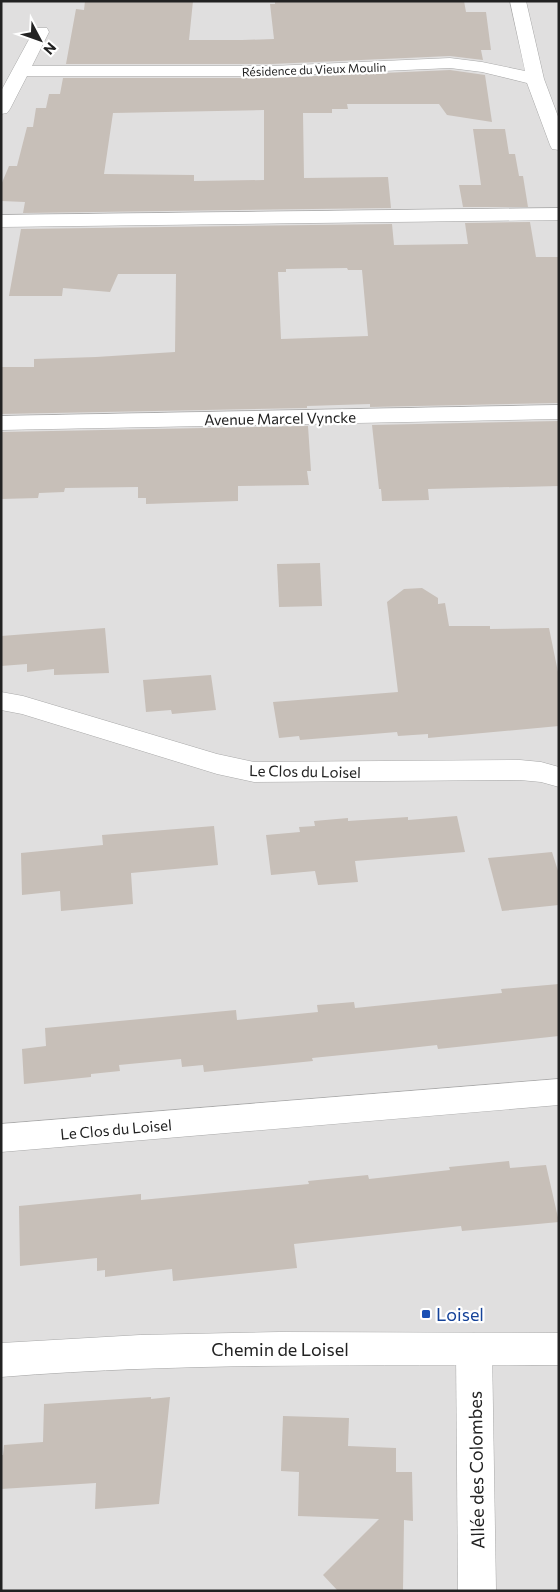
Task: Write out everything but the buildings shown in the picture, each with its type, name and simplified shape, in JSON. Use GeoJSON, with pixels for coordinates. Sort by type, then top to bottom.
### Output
{"type":"FeatureCollection","features":[{"type":"Feature","properties":{"kind":"street"},"geometry":{"type":"LineString","coordinates":[[518,1],[534,79],[559,145]]}},
{"type":"Feature","properties":{"kind":"street"},"geometry":{"type":"LineString","coordinates":[[1,109],[41,32]]}},
{"type":"Feature","properties":{"kind":"street","name":"Résidence du Vieux Moulin"},"geometry":{"type":"LineString","coordinates":[[21,71],[272,71],[450,63],[482,67],[534,79]]}},
{"type":"Feature","properties":{"kind":"street"},"geometry":{"type":"LineString","coordinates":[[1,221],[559,214]]}},
{"type":"Feature","properties":{"kind":"street","name":"Avenue Marcel Vyncke"},"geometry":{"type":"LineString","coordinates":[[1,423],[559,412]]}},
{"type":"Feature","properties":{"kind":"street","name":"Le Clos du Loisel"},"geometry":{"type":"LineString","coordinates":[[1,701],[23,705],[217,764],[254,772],[520,770],[559,776]]}},
{"type":"Feature","properties":{"kind":"street","name":"Le Clos du Loisel"},"geometry":{"type":"LineString","coordinates":[[1,1138],[559,1092]]}},
{"type":"Feature","properties":{"kind":"street","name":"Allée des Colombes"},"geometry":{"type":"LineString","coordinates":[[474,1349],[477,1591]]}},
{"type":"Feature","properties":{"kind":"street","name":"Chemin de Loisel"},"geometry":{"type":"LineString","coordinates":[[1,1360],[142,1350],[559,1349]]}},
{"type":"Feature","properties":{"kind":"shaded area"},"geometry":{"type":"Polygon","coordinates":[[[1,1],[559,1],[559,1591],[1,1591],[1,1]]]}},
{"type":"Feature","properties":{"kind":"place","name":"Loisel"},"geometry":{"type":"Point","coordinates":[426,1314]}}]}
